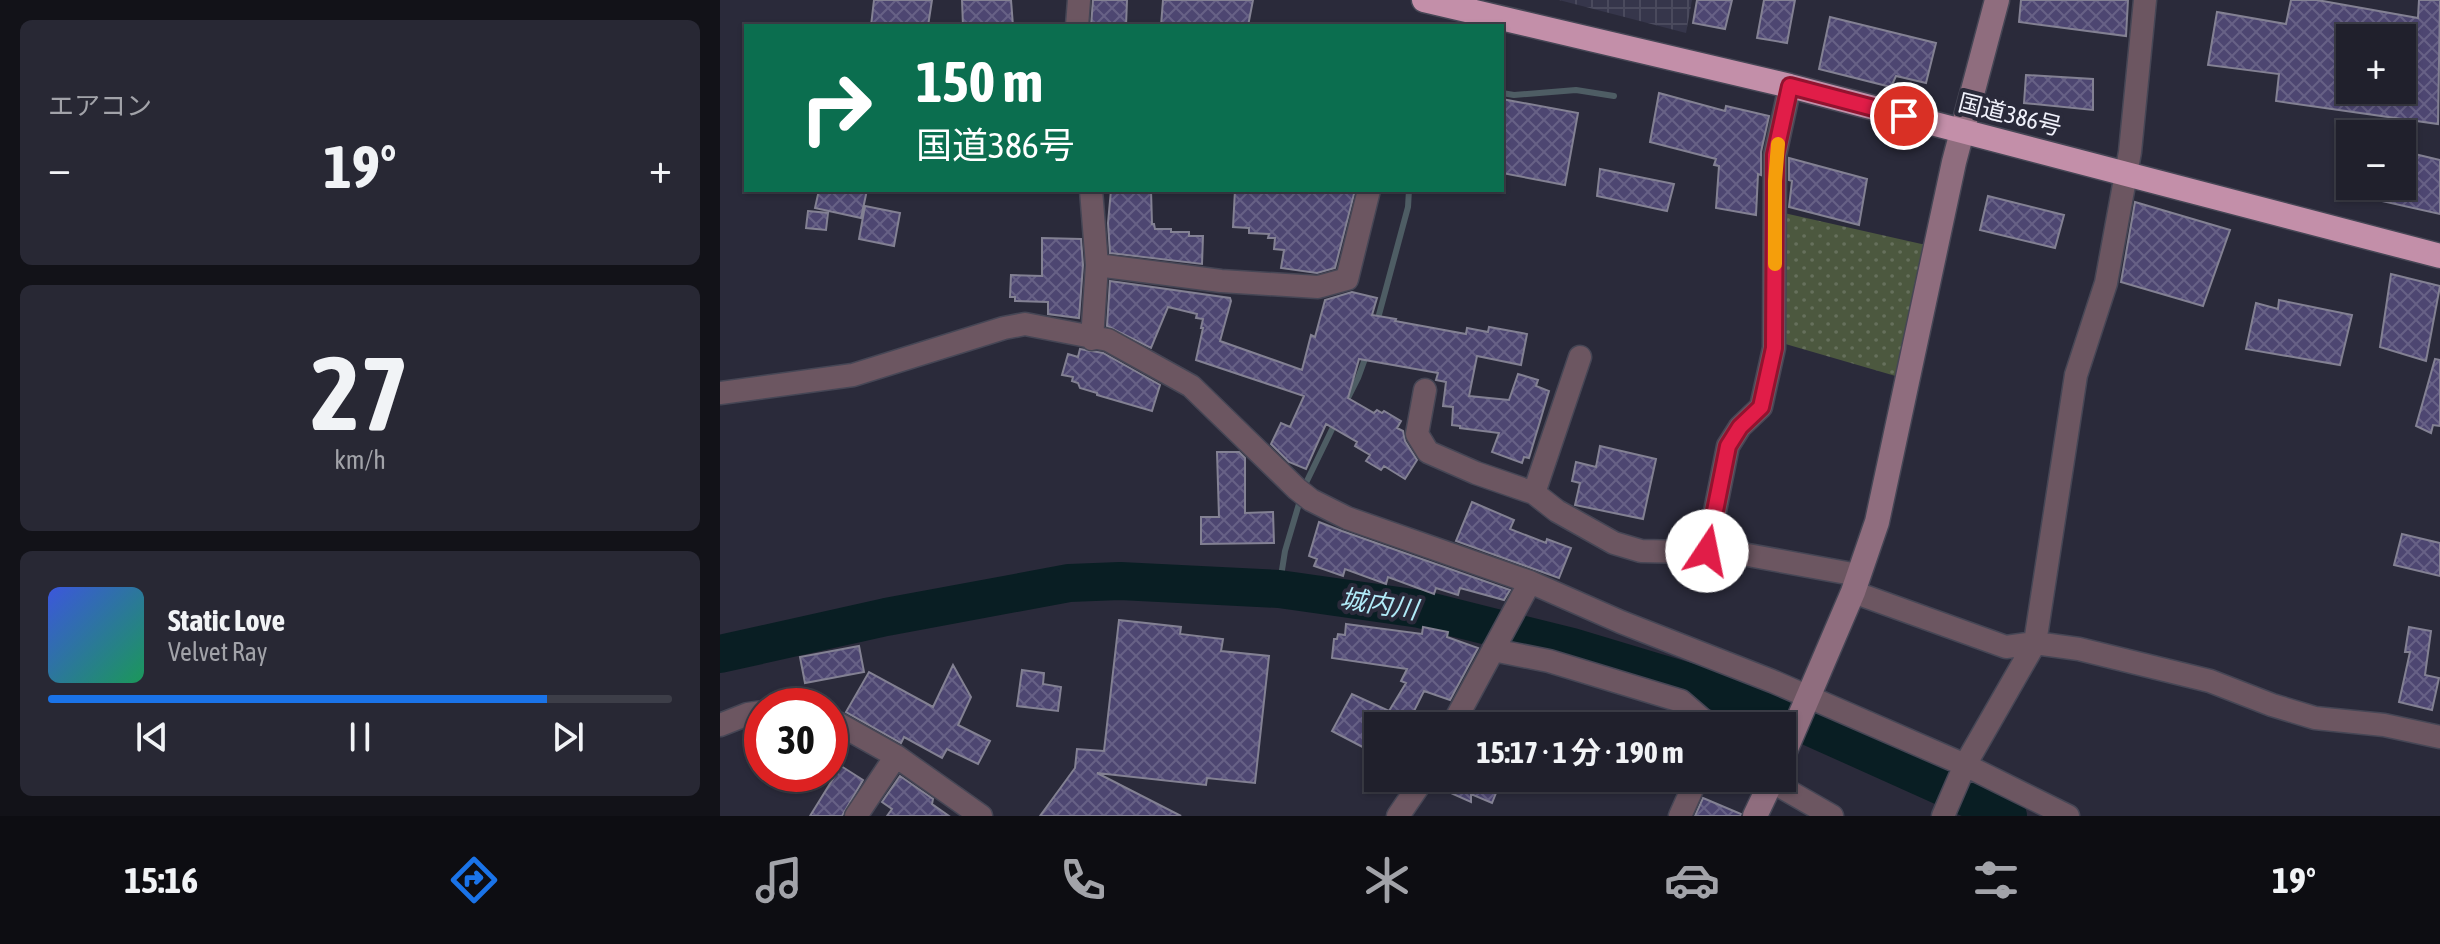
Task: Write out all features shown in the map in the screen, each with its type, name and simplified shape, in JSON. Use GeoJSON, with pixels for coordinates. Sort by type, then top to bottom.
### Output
{"type":"FeatureCollection","features":[{"type":"Feature","properties":{"kind":"highway","name":"国道386号"},"geometry":{"type":"LineString","coordinates":[[1424,0],[1790,86],[2440,256]]}},
{"type":"Feature","properties":{"kind":"street"},"geometry":{"type":"LineString","coordinates":[[1077,24],[1079,0]]}},
{"type":"Feature","properties":{"kind":"street"},"geometry":{"type":"LineString","coordinates":[[1796,728],[1856,583],[1877,522],[1954,162],[1997,0]]}},
{"type":"Feature","properties":{"kind":"street"},"geometry":{"type":"LineString","coordinates":[[1945,811],[1965,765],[2035,643],[2076,375],[2100,308],[2109,271],[2130,152],[2145,0]]}},
{"type":"Feature","properties":{"kind":"street"},"geometry":{"type":"LineString","coordinates":[[1707,551],[1728,446],[1740,427],[1761,407],[1774,348],[1775,155],[1790,86]]}},
{"type":"Feature","properties":{"kind":"street"},"geometry":{"type":"LineString","coordinates":[[1091,192],[1097,265],[1092,339]]}},
{"type":"Feature","properties":{"kind":"street"},"geometry":{"type":"LineString","coordinates":[[1097,265],[1221,281],[1318,287],[1347,279],[1369,192]]}},
{"type":"Feature","properties":{"kind":"street"},"geometry":{"type":"LineString","coordinates":[[720,393],[853,375],[1025,324],[1108,340],[1191,386],[1304,494],[1347,518],[1530,582],[1965,765],[2068,816]]}},
{"type":"Feature","properties":{"kind":"street"},"geometry":{"type":"LineString","coordinates":[[1534,493],[1580,357]]}},
{"type":"Feature","properties":{"kind":"street"},"geometry":{"type":"LineString","coordinates":[[1425,390],[1417,434],[1428,452],[1534,493],[1557,511],[1614,543],[1641,551],[1737,553],[1856,583],[2006,647],[2035,643],[2079,649],[2210,681],[2315,718],[2384,725],[2440,737]]}},
{"type":"Feature","properties":{"kind":"street"},"geometry":{"type":"LineString","coordinates":[[1460,712],[1530,582]]}},
{"type":"Feature","properties":{"kind":"street"},"geometry":{"type":"LineString","coordinates":[[1495,647],[1681,701],[1694,712]]}},
{"type":"Feature","properties":{"kind":"street"},"geometry":{"type":"LineString","coordinates":[[720,725],[744,716]]}},
{"type":"Feature","properties":{"kind":"street"},"geometry":{"type":"LineString","coordinates":[[848,729],[896,756],[956,808],[981,816]]}},
{"type":"Feature","properties":{"kind":"street"},"geometry":{"type":"LineString","coordinates":[[856,816],[896,756]]}},
{"type":"Feature","properties":{"kind":"street"},"geometry":{"type":"LineString","coordinates":[[1398,816],[1414,792]]}},
{"type":"Feature","properties":{"kind":"street"},"geometry":{"type":"LineString","coordinates":[[1680,816],[1691,792]]}},
{"type":"Feature","properties":{"kind":"street"},"geometry":{"type":"LineString","coordinates":[[1755,816],[1766,792]]}},
{"type":"Feature","properties":{"kind":"street"},"geometry":{"type":"LineString","coordinates":[[1790,792],[1832,816]]}},
{"type":"Feature","properties":{"kind":"shaded area"},"geometry":{"type":"Polygon","coordinates":[[[1559,0],[1692,0],[1686,33],[1559,0]]]}},
{"type":"Feature","properties":{"kind":"green space"},"geometry":{"type":"Polygon","coordinates":[[[1784,213],[1926,245],[1899,377],[1782,343],[1784,213]]]}},
{"type":"Feature","properties":{"kind":"building"},"geometry":{"type":"Polygon","coordinates":[[[874,0],[932,0],[928,24],[871,24],[874,0]]]}},
{"type":"Feature","properties":{"kind":"building"},"geometry":{"type":"Polygon","coordinates":[[[962,0],[1011,0],[1013,24],[963,24],[962,0]]]}},
{"type":"Feature","properties":{"kind":"building"},"geometry":{"type":"Polygon","coordinates":[[[1093,0],[1127,0],[1126,24],[1091,24],[1093,0]]]}},
{"type":"Feature","properties":{"kind":"building"},"geometry":{"type":"Polygon","coordinates":[[[1163,0],[1253,0],[1248,24],[1161,24],[1163,0]]]}},
{"type":"Feature","properties":{"kind":"building"},"geometry":{"type":"Polygon","coordinates":[[[1697,0],[1732,0],[1725,29],[1693,23],[1697,0]]]}},
{"type":"Feature","properties":{"kind":"building"},"geometry":{"type":"Polygon","coordinates":[[[1764,0],[1795,0],[1787,43],[1757,38],[1764,0]]]}},
{"type":"Feature","properties":{"kind":"building"},"geometry":{"type":"Polygon","coordinates":[[[2021,0],[2128,0],[2126,36],[2019,22],[2021,0]]]}},
{"type":"Feature","properties":{"kind":"building"},"geometry":{"type":"Polygon","coordinates":[[[2291,0],[2317,0],[2418,18],[2419,0],[2440,0],[2438,124],[2276,101],[2279,74],[2208,65],[2217,12],[2286,24],[2291,0]]]}},
{"type":"Feature","properties":{"kind":"building"},"geometry":{"type":"Polygon","coordinates":[[[1830,17],[1936,43],[1926,83],[1896,76],[1891,87],[1819,69],[1830,17]]]}},
{"type":"Feature","properties":{"kind":"building"},"geometry":{"type":"Polygon","coordinates":[[[2026,75],[2093,79],[2093,110],[2024,103],[2026,75]]]}},
{"type":"Feature","properties":{"kind":"building"},"geometry":{"type":"Polygon","coordinates":[[[1659,93],[1725,111],[1726,106],[1769,116],[1761,152],[1761,175],[1758,174],[1756,215],[1716,208],[1719,166],[1714,165],[1716,159],[1650,142],[1659,93]]]}},
{"type":"Feature","properties":{"kind":"building"},"geometry":{"type":"Polygon","coordinates":[[[1504,99],[1578,113],[1565,185],[1504,173],[1504,99]]]}},
{"type":"Feature","properties":{"kind":"building"},"geometry":{"type":"Polygon","coordinates":[[[2416,154],[2440,160],[2440,214],[2377,200],[2416,200],[2416,154]]]}},
{"type":"Feature","properties":{"kind":"building"},"geometry":{"type":"Polygon","coordinates":[[[1789,158],[1867,179],[1859,225],[1789,207],[1792,181],[1789,180],[1789,158]]]}},
{"type":"Feature","properties":{"kind":"building"},"geometry":{"type":"Polygon","coordinates":[[[1600,169],[1674,184],[1667,211],[1597,196],[1600,169]]]}},
{"type":"Feature","properties":{"kind":"building"},"geometry":{"type":"Polygon","coordinates":[[[819,192],[867,192],[861,218],[815,208],[819,192]]]}},
{"type":"Feature","properties":{"kind":"building"},"geometry":{"type":"Polygon","coordinates":[[[1111,192],[1151,192],[1152,224],[1155,229],[1203,236],[1202,264],[1110,253],[1108,223],[1111,192]]]}},
{"type":"Feature","properties":{"kind":"building"},"geometry":{"type":"Polygon","coordinates":[[[1235,192],[1354,192],[1335,268],[1317,273],[1281,268],[1284,250],[1274,249],[1275,238],[1268,238],[1269,234],[1249,233],[1249,228],[1233,227],[1235,192]]]}},
{"type":"Feature","properties":{"kind":"building"},"geometry":{"type":"Polygon","coordinates":[[[1988,196],[2064,215],[2055,248],[1980,230],[1988,196]]]}},
{"type":"Feature","properties":{"kind":"building"},"geometry":{"type":"Polygon","coordinates":[[[2135,202],[2230,230],[2203,306],[2121,282],[2135,202]]]}},
{"type":"Feature","properties":{"kind":"building"},"geometry":{"type":"Polygon","coordinates":[[[865,206],[900,213],[894,246],[859,239],[865,206]]]}},
{"type":"Feature","properties":{"kind":"building"},"geometry":{"type":"Polygon","coordinates":[[[808,211],[828,213],[826,230],[806,228],[808,211]]]}},
{"type":"Feature","properties":{"kind":"building"},"geometry":{"type":"Polygon","coordinates":[[[1042,238],[1081,239],[1083,265],[1079,318],[1048,314],[1048,302],[1015,301],[1015,297],[1010,297],[1011,275],[1042,276],[1042,238]]]}},
{"type":"Feature","properties":{"kind":"building"},"geometry":{"type":"Polygon","coordinates":[[[2391,274],[2440,286],[2426,361],[2380,347],[2391,274]]]}},
{"type":"Feature","properties":{"kind":"building"},"geometry":{"type":"Polygon","coordinates":[[[1110,281],[1230,298],[1220,341],[1302,370],[1325,300],[1352,292],[1377,298],[1372,315],[1395,321],[1466,334],[1467,328],[1488,332],[1489,327],[1527,334],[1521,365],[1477,356],[1469,396],[1509,400],[1518,374],[1538,380],[1536,386],[1549,391],[1529,458],[1524,457],[1522,463],[1492,452],[1499,433],[1452,425],[1453,407],[1443,406],[1446,382],[1436,380],[1438,373],[1359,359],[1348,398],[1374,413],[1384,411],[1401,421],[1397,428],[1403,431],[1405,441],[1417,460],[1405,479],[1384,466],[1381,470],[1366,461],[1370,455],[1355,446],[1357,442],[1326,424],[1306,469],[1289,462],[1271,444],[1281,423],[1290,427],[1304,396],[1196,360],[1203,328],[1203,319],[1196,318],[1197,314],[1168,307],[1151,348],[1107,326],[1110,281]]]}},
{"type":"Feature","properties":{"kind":"building"},"geometry":{"type":"Polygon","coordinates":[[[2279,300],[2352,315],[2340,365],[2246,349],[2256,303],[2278,309],[2279,300]]]}},
{"type":"Feature","properties":{"kind":"building"},"geometry":{"type":"Polygon","coordinates":[[[1080,349],[1103,353],[1160,385],[1152,411],[1097,395],[1080,388],[1078,383],[1072,381],[1073,377],[1062,375],[1068,354],[1078,357],[1080,349]]]}},
{"type":"Feature","properties":{"kind":"building"},"geometry":{"type":"Polygon","coordinates":[[[2435,359],[2440,360],[2440,426],[2433,425],[2431,433],[2416,426],[2435,359]]]}},
{"type":"Feature","properties":{"kind":"building"},"geometry":{"type":"Polygon","coordinates":[[[1600,446],[1656,459],[1643,519],[1575,505],[1580,483],[1572,481],[1576,462],[1596,467],[1600,446]]]}},
{"type":"Feature","properties":{"kind":"building"},"geometry":{"type":"Polygon","coordinates":[[[1217,452],[1239,452],[1245,458],[1245,513],[1273,512],[1274,543],[1201,544],[1201,517],[1219,517],[1217,452]]]}},
{"type":"Feature","properties":{"kind":"building"},"geometry":{"type":"Polygon","coordinates":[[[1472,502],[1514,520],[1510,529],[1546,543],[1547,539],[1571,548],[1559,578],[1456,541],[1472,502]]]}},
{"type":"Feature","properties":{"kind":"building"},"geometry":{"type":"Polygon","coordinates":[[[1319,522],[1510,590],[1504,600],[1460,588],[1458,595],[1436,588],[1434,594],[1388,577],[1386,584],[1345,569],[1343,576],[1314,566],[1317,559],[1309,556],[1319,522]]]}},
{"type":"Feature","properties":{"kind":"building"},"geometry":{"type":"Polygon","coordinates":[[[2402,534],[2440,543],[2440,576],[2394,565],[2402,534]]]}},
{"type":"Feature","properties":{"kind":"building"},"geometry":{"type":"Polygon","coordinates":[[[1119,620],[1181,627],[1180,634],[1223,639],[1221,651],[1269,656],[1255,783],[1207,778],[1206,785],[1097,773],[1181,816],[1040,816],[1075,768],[1077,749],[1104,751],[1119,620]]]}},
{"type":"Feature","properties":{"kind":"building"},"geometry":{"type":"Polygon","coordinates":[[[1346,624],[1422,634],[1423,627],[1448,632],[1447,637],[1478,648],[1450,700],[1424,691],[1414,712],[1364,712],[1364,748],[1332,731],[1352,694],[1389,711],[1406,683],[1401,681],[1407,669],[1332,658],[1334,639],[1338,634],[1345,635],[1346,624]]]}},
{"type":"Feature","properties":{"kind":"building"},"geometry":{"type":"Polygon","coordinates":[[[2409,627],[2431,631],[2425,675],[2439,678],[2432,710],[2399,702],[2410,652],[2405,652],[2409,627]]]}},
{"type":"Feature","properties":{"kind":"building"},"geometry":{"type":"Polygon","coordinates":[[[859,646],[864,672],[805,683],[800,657],[859,646]]]}},
{"type":"Feature","properties":{"kind":"building"},"geometry":{"type":"Polygon","coordinates":[[[953,665],[971,697],[958,725],[990,741],[978,764],[947,749],[942,758],[904,737],[901,743],[848,713],[869,672],[933,707],[953,665]]]}},
{"type":"Feature","properties":{"kind":"building"},"geometry":{"type":"Polygon","coordinates":[[[1022,670],[1044,673],[1043,684],[1061,687],[1058,711],[1017,706],[1022,670]]]}},
{"type":"Feature","properties":{"kind":"building"},"geometry":{"type":"Polygon","coordinates":[[[848,770],[863,780],[842,816],[810,816],[825,792],[848,792],[848,770]]]}},
{"type":"Feature","properties":{"kind":"building"},"geometry":{"type":"Polygon","coordinates":[[[900,776],[933,799],[932,804],[949,816],[887,816],[892,809],[882,802],[900,776]]]}},
{"type":"Feature","properties":{"kind":"building"},"geometry":{"type":"Polygon","coordinates":[[[1448,792],[1496,792],[1492,803],[1471,794],[1471,802],[1448,792]]]}},
{"type":"Feature","properties":{"kind":"building"},"geometry":{"type":"Polygon","coordinates":[[[1703,798],[1741,814],[1695,816],[1703,798]]]}},
{"type":"Feature","properties":{"kind":"waterway"},"geometry":{"type":"LineString","coordinates":[[1504,93],[1576,90],[1614,96]]}},
{"type":"Feature","properties":{"kind":"waterway"},"geometry":{"type":"LineString","coordinates":[[1377,322],[1408,207],[1409,192]]}},
{"type":"Feature","properties":{"kind":"waterway"},"geometry":{"type":"LineString","coordinates":[[1345,404],[1366,356]]}},
{"type":"Feature","properties":{"kind":"waterway"},"geometry":{"type":"LineString","coordinates":[[1304,487],[1336,421]]}},
{"type":"Feature","properties":{"kind":"waterway"},"geometry":{"type":"LineString","coordinates":[[1279,589],[1285,551],[1301,497]]}},
{"type":"Feature","properties":{"kind":"waterway","name":"城内川"},"geometry":{"type":"LineString","coordinates":[[720,654],[886,617],[1069,583],[1120,581],[1279,589],[1420,609],[1572,647],[1695,684],[1779,713],[2008,816]]}},
{"type":"Feature","properties":{"kind":"slow traffic"},"geometry":{"type":"LineString","coordinates":[[1775,264],[1775,155],[1778,144]]}},
{"type":"Feature","properties":{"kind":"route"},"geometry":{"type":"LineString","coordinates":[[1707,551],[1728,446],[1740,427],[1761,407],[1774,348],[1775,155],[1790,86],[1904,116]]}}]}
